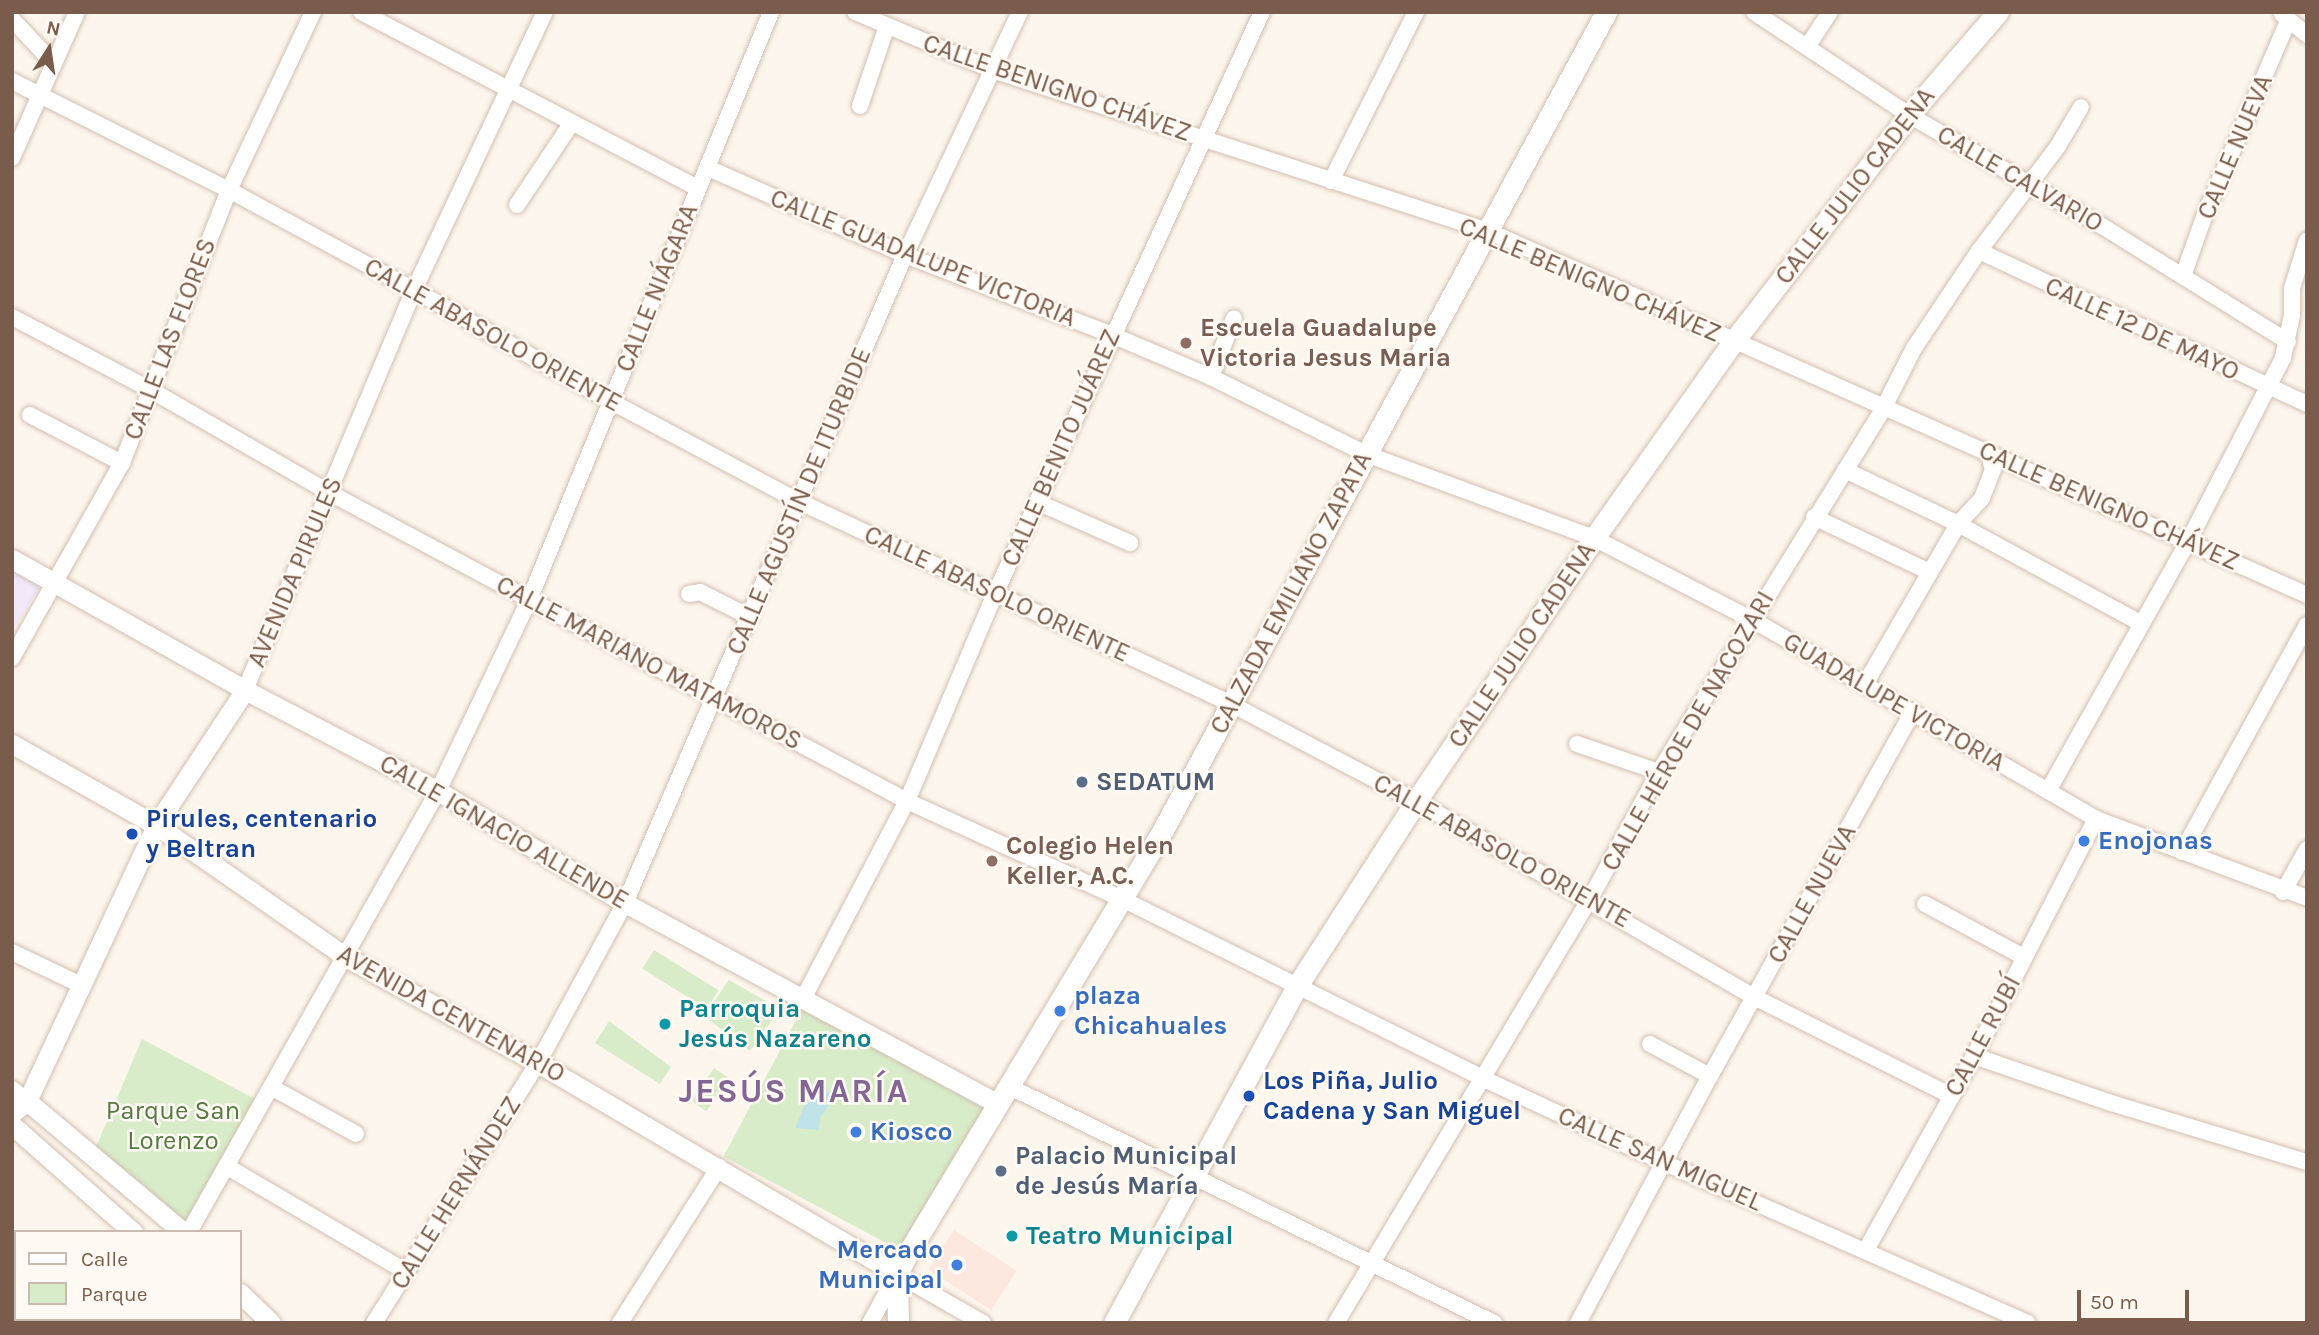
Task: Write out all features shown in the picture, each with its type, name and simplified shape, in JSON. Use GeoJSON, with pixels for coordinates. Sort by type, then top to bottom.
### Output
{"type":"FeatureCollection","features":[{"type":"Feature","properties":{"kind":"main road","name":"CALZADA EMILIANO ZAPATA"},"geometry":{"type":"LineString","coordinates":[[897,1274],[1120,898],[1158,839],[1606,12]]}},
{"type":"Feature","properties":{"kind":"main road","name":"CALLE JULIO CADENA"},"geometry":{"type":"LineString","coordinates":[[1114,1323],[1297,986],[1416,801],[1594,538],[1734,342],[1909,115],[1998,12]]}},
{"type":"Feature","properties":{"kind":"main road"},"geometry":{"type":"LineString","coordinates":[[897,1274],[898,1323]]}},
{"type":"Feature","properties":{"kind":"street"},"geometry":{"type":"LineString","coordinates":[[12,158],[77,12]]}},
{"type":"Feature","properties":{"kind":"street","name":"CALLE LAS FLORES"},"geometry":{"type":"LineString","coordinates":[[12,658],[57,583],[121,463],[229,190],[313,12]]}},
{"type":"Feature","properties":{"kind":"street"},"geometry":{"type":"LineString","coordinates":[[361,12],[698,188]]}},
{"type":"Feature","properties":{"kind":"street","name":"AVENIDA PIRULES"},"geometry":{"type":"LineString","coordinates":[[17,1101],[81,985],[156,825],[245,690],[414,290],[545,12]]}},
{"type":"Feature","properties":{"kind":"street","name":"CALLE NIÁGARA"},"geometry":{"type":"LineString","coordinates":[[190,1230],[438,791],[530,598],[771,12]]}},
{"type":"Feature","properties":{"kind":"street","name":"CALLE BENIGNO CHÁVEZ"},"geometry":{"type":"LineString","coordinates":[[855,12],[992,69],[1488,231],[2307,594]]}},
{"type":"Feature","properties":{"kind":"street","name":"CALLE AGUSTÍN DE ITURBIDE"},"geometry":{"type":"LineString","coordinates":[[538,1063],[625,903],[905,255],[1020,12]]}},
{"type":"Feature","properties":{"kind":"street","name":"CALLE BENITO JUÁREZ"},"geometry":{"type":"LineString","coordinates":[[804,997],[906,801],[995,594],[1262,12]]}},
{"type":"Feature","properties":{"kind":"street"},"geometry":{"type":"LineString","coordinates":[[1331,181],[1416,12]]}},
{"type":"Feature","properties":{"kind":"street","name":"CALLE CALVARIO"},"geometry":{"type":"LineString","coordinates":[[1754,12],[1909,115],[2031,184],[2288,342]]}},
{"type":"Feature","properties":{"kind":"street"},"geometry":{"type":"LineString","coordinates":[[1807,47],[1830,12]]}},
{"type":"Feature","properties":{"kind":"street"},"geometry":{"type":"LineString","coordinates":[[2285,16],[2307,35]]}},
{"type":"Feature","properties":{"kind":"street","name":"CALLE NUEVA"},"geometry":{"type":"LineString","coordinates":[[2183,276],[2285,16]]}},
{"type":"Feature","properties":{"kind":"street"},"geometry":{"type":"LineString","coordinates":[[12,19],[53,63]]}},
{"type":"Feature","properties":{"kind":"street"},"geometry":{"type":"LineString","coordinates":[[860,106],[887,26]]}},
{"type":"Feature","properties":{"kind":"street","name":"CALLE ABASOLO ORIENTE"},"geometry":{"type":"LineString","coordinates":[[12,81],[229,190],[414,290],[610,401],[798,501],[1231,704],[1416,801],[1590,899],[1755,997],[1952,1096]]}},
{"type":"Feature","properties":{"kind":"street","name":"CALLE HÉROE DE NACOZARI"},"geometry":{"type":"LineString","coordinates":[[1336,1323],[1590,899],[1660,772],[1814,517],[1884,407],[1914,348],[1979,251],[2031,184],[2081,107]]}},
{"type":"Feature","properties":{"kind":"street"},"geometry":{"type":"LineString","coordinates":[[517,205],[571,124]]}},
{"type":"Feature","properties":{"kind":"street","name":"CALLE GUADALUPE VICTORIA"},"geometry":{"type":"LineString","coordinates":[[708,168],[905,255],[1112,335],[1210,377],[1366,454]]}},
{"type":"Feature","properties":{"kind":"street"},"geometry":{"type":"LineString","coordinates":[[2048,791],[2189,540],[2283,358],[2288,342],[2292,288],[2307,240]]}},
{"type":"Feature","properties":{"kind":"street","name":"CALLE 12 DE MAYO"},"geometry":{"type":"LineString","coordinates":[[1979,251],[2307,404]]}},
{"type":"Feature","properties":{"kind":"street","name":"CALLE MARIANO MATAMOROS"},"geometry":{"type":"LineString","coordinates":[[12,317],[149,388],[328,492],[906,801],[1120,898],[1297,986]]}},
{"type":"Feature","properties":{"kind":"street"},"geometry":{"type":"LineString","coordinates":[[1210,377],[1234,318]]}},
{"type":"Feature","properties":{"kind":"street"},"geometry":{"type":"LineString","coordinates":[[30,415],[121,463]]}},
{"type":"Feature","properties":{"kind":"street","name":"GUADALUPE VICTORIA"},"geometry":{"type":"LineString","coordinates":[[1366,454],[1594,538],[1753,620],[2096,819],[2283,892],[2307,898]]}},
{"type":"Feature","properties":{"kind":"street"},"geometry":{"type":"LineString","coordinates":[[1864,684],[1958,524],[1982,498],[1993,470],[1989,454]]}},
{"type":"Feature","properties":{"kind":"street"},"geometry":{"type":"LineString","coordinates":[[1845,470],[1958,524],[2142,624]]}},
{"type":"Feature","properties":{"kind":"street"},"geometry":{"type":"LineString","coordinates":[[1037,502],[1130,544]]}},
{"type":"Feature","properties":{"kind":"street"},"geometry":{"type":"LineString","coordinates":[[1814,517],[1930,572]]}},
{"type":"Feature","properties":{"kind":"street","name":"CALLE IGNACIO ALLENDE"},"geometry":{"type":"LineString","coordinates":[[12,559],[245,690],[438,791],[625,903],[804,997],[1003,1095]]}},
{"type":"Feature","properties":{"kind":"street"},"geometry":{"type":"LineString","coordinates":[[689,594],[700,592],[750,617]]}},
{"type":"Feature","properties":{"kind":"street"},"geometry":{"type":"LineString","coordinates":[[2182,852],[2307,625]]}},
{"type":"Feature","properties":{"kind":"street","name":"CALLE NUEVA"},"geometry":{"type":"LineString","coordinates":[[1578,1323],[1710,1076],[1913,712]]}},
{"type":"Feature","properties":{"kind":"street","name":"AVENIDA CENTENARIO"},"geometry":{"type":"LineString","coordinates":[[12,744],[156,825],[346,957],[719,1167],[897,1274]]}},
{"type":"Feature","properties":{"kind":"street"},"geometry":{"type":"LineString","coordinates":[[1577,744],[1660,772]]}},
{"type":"Feature","properties":{"kind":"street","name":"CALLE RUBÍ"},"geometry":{"type":"LineString","coordinates":[[1866,1250],[1974,1056],[2096,819]]}},
{"type":"Feature","properties":{"kind":"street"},"geometry":{"type":"LineString","coordinates":[[2283,892],[2307,849]]}},
{"type":"Feature","properties":{"kind":"street"},"geometry":{"type":"LineString","coordinates":[[1925,904],[2024,957]]}},
{"type":"Feature","properties":{"kind":"street"},"geometry":{"type":"LineString","coordinates":[[12,952],[81,985]]}},
{"type":"Feature","properties":{"kind":"street","name":"CALLE SAN MIGUEL"},"geometry":{"type":"LineString","coordinates":[[1297,986],[1484,1079],[1665,1163],[2028,1323]]}},
{"type":"Feature","properties":{"kind":"street"},"geometry":{"type":"LineString","coordinates":[[1650,1044],[1710,1076]]}},
{"type":"Feature","properties":{"kind":"street"},"geometry":{"type":"LineString","coordinates":[[1974,1056],[2111,1103],[2307,1162]]}},
{"type":"Feature","properties":{"kind":"street","name":"CALLE HERNÁNDEZ"},"geometry":{"type":"LineString","coordinates":[[375,1322],[538,1063]]}},
{"type":"Feature","properties":{"kind":"street"},"geometry":{"type":"LineString","coordinates":[[271,1087],[356,1134]]}},
{"type":"Feature","properties":{"kind":"street"},"geometry":{"type":"LineString","coordinates":[[1003,1095],[1196,1175],[1494,1323]]}},
{"type":"Feature","properties":{"kind":"street"},"geometry":{"type":"LineString","coordinates":[[17,1101],[180,1230]]}},
{"type":"Feature","properties":{"kind":"street"},"geometry":{"type":"LineString","coordinates":[[12,1125],[132,1230]]}},
{"type":"Feature","properties":{"kind":"street"},"geometry":{"type":"LineString","coordinates":[[226,1166],[405,1271]]}},
{"type":"Feature","properties":{"kind":"street"},"geometry":{"type":"LineString","coordinates":[[620,1323],[719,1167]]}},
{"type":"Feature","properties":{"kind":"street"},"geometry":{"type":"LineString","coordinates":[[870,1323],[897,1274],[983,1323]]}},
{"type":"Feature","properties":{"kind":"street"},"geometry":{"type":"LineString","coordinates":[[242,1295],[271,1323]]}},
{"type":"Feature","properties":{"kind":"shaded area"},"geometry":{"type":"Polygon","coordinates":[[[12,570],[41,585],[12,632],[12,570]]]}},
{"type":"Feature","properties":{"kind":"shaded area"},"geometry":{"type":"Polygon","coordinates":[[[954,1230],[1017,1271],[991,1310],[928,1269],[954,1230]]]}},
{"type":"Feature","properties":{"kind":"green space"},"geometry":{"type":"Polygon","coordinates":[[[654,950],[718,990],[707,1009],[642,969],[654,950]]]}},
{"type":"Feature","properties":{"kind":"green space"},"geometry":{"type":"Polygon","coordinates":[[[729,980],[780,1009],[750,1051],[704,1016],[729,980]]]}},
{"type":"Feature","properties":{"kind":"green space"},"geometry":{"type":"Polygon","coordinates":[[[802,1009],[991,1109],[913,1257],[724,1156],[802,1009]]]}},
{"type":"Feature","properties":{"kind":"green space"},"geometry":{"type":"Polygon","coordinates":[[[609,1021],[671,1067],[660,1084],[595,1043],[609,1021]]]}},
{"type":"Feature","properties":{"kind":"green space","name":"Parque San Lorenzo"},"geometry":{"type":"Polygon","coordinates":[[[142,1039],[257,1100],[185,1226],[96,1147],[142,1039]]]}},
{"type":"Feature","properties":{"kind":"green space"},"geometry":{"type":"Polygon","coordinates":[[[714,1068],[729,1078],[707,1111],[692,1101],[714,1068]]]}},
{"type":"Feature","properties":{"kind":"water"},"geometry":{"type":"Polygon","coordinates":[[[820,1083],[834,1099],[821,1116],[818,1130],[795,1128],[808,1097],[820,1083]]]}},
{"type":"Feature","properties":{"kind":"place","name":"Escuela Guadalupe Victoria Jesus Maria"},"geometry":{"type":"Point","coordinates":[1186,343]}},
{"type":"Feature","properties":{"kind":"place","name":"SEDATUM"},"geometry":{"type":"Point","coordinates":[1082,782]}},
{"type":"Feature","properties":{"kind":"place","name":"Pirules, centenario y Beltran"},"geometry":{"type":"Point","coordinates":[132,834]}},
{"type":"Feature","properties":{"kind":"place","name":"Enojonas"},"geometry":{"type":"Point","coordinates":[2084,841]}},
{"type":"Feature","properties":{"kind":"place","name":"Colegio Helen Keller, A.C."},"geometry":{"type":"Point","coordinates":[992,861]}},
{"type":"Feature","properties":{"kind":"place","name":"plaza Chicahuales"},"geometry":{"type":"Point","coordinates":[1060,1011]}},
{"type":"Feature","properties":{"kind":"place","name":"Parroquia Jesús Nazareno"},"geometry":{"type":"Point","coordinates":[665,1024]}},
{"type":"Feature","properties":{"kind":"place","name":"Los Piña, Julio Cadena y San Miguel"},"geometry":{"type":"Point","coordinates":[1249,1096]}},
{"type":"Feature","properties":{"kind":"place","name":"Kiosco"},"geometry":{"type":"Point","coordinates":[856,1132]}},
{"type":"Feature","properties":{"kind":"place","name":"Palacio Municipal de Jesús María"},"geometry":{"type":"Point","coordinates":[1001,1171]}},
{"type":"Feature","properties":{"kind":"place","name":"Teatro Municipal"},"geometry":{"type":"Point","coordinates":[1012,1236]}},
{"type":"Feature","properties":{"kind":"place","name":"Mercado Municipal"},"geometry":{"type":"Point","coordinates":[957,1265]}},
{"type":"Feature","properties":{"kind":"district","name":"JESÚS MARÍA"},"geometry":{"type":"Point","coordinates":[794,1092]}}]}
